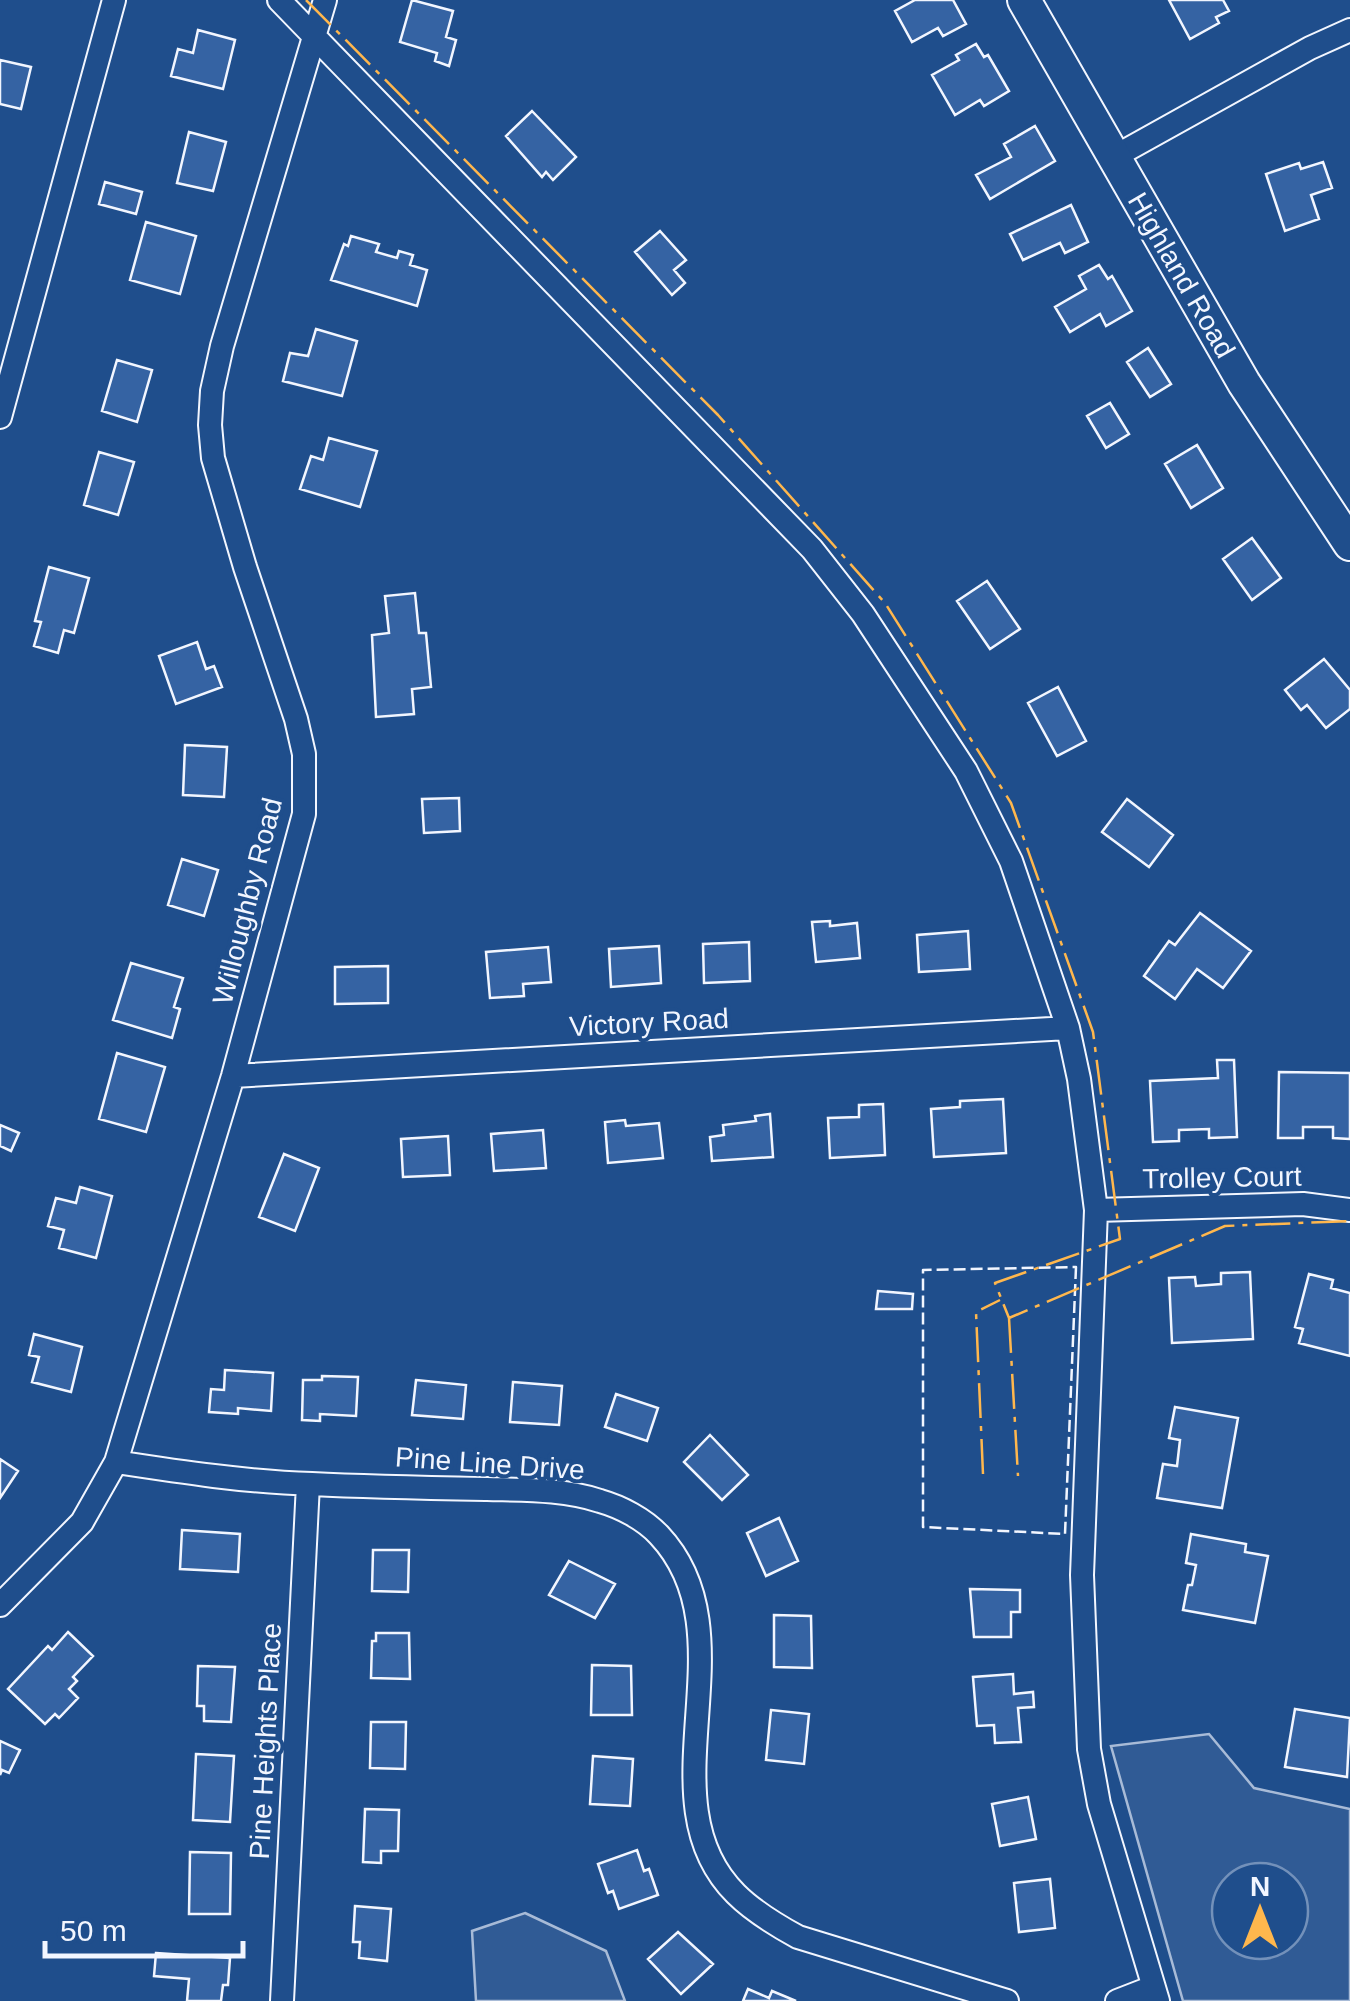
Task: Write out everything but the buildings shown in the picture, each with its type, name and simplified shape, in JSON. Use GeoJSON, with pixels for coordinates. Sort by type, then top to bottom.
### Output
{"type":"FeatureCollection","features":[{"type":"Feature","properties":{"kind":"street"},"geometry":{"type":"LineString","coordinates":[[0,417],[114,0]]}},
{"type":"Feature","properties":{"kind":"street"},"geometry":{"type":"LineString","coordinates":[[278,0],[812,550],[863,614],[966,770],[1010,861],[1068,1028],[1079,1079],[1096,1210],[1082,1576],[1084,1686],[1099,1804],[1156,1994],[1117,2001]]}},
{"type":"Feature","properties":{"kind":"street","name":"Willoughby Road"},"geometry":{"type":"LineString","coordinates":[[0,1605],[82,1522],[116,1462],[233,1076],[304,814],[304,754],[285,678],[245,567],[213,458],[210,425],[212,391],[222,346],[325,0]]}},
{"type":"Feature","properties":{"kind":"street","name":"Highland Road"},"geometry":{"type":"LineString","coordinates":[[1024,0],[1244,383],[1350,544]]}},
{"type":"Feature","properties":{"kind":"street"},"geometry":{"type":"LineString","coordinates":[[1114,157],[1310,48],[1350,30]]}},
{"type":"Feature","properties":{"kind":"street","name":"Victory Road"},"geometry":{"type":"LineString","coordinates":[[233,1076],[1068,1028]]}},
{"type":"Feature","properties":{"kind":"street","name":"Trolley Court"},"geometry":{"type":"LineString","coordinates":[[1096,1210],[1303,1204],[1350,1210]]}},
{"type":"Feature","properties":{"kind":"street","name":"Pine Line Drive"},"geometry":{"type":"LineString","coordinates":[[116,1462],[308,1484],[530,1490],[599,1500],[642,1520],[658,1534],[685,1572],[700,1620],[698,1816],[705,1844],[734,1891],[773,1923],[798,1937],[1007,2001]]}},
{"type":"Feature","properties":{"kind":"street","name":"Pine Heights Place"},"geometry":{"type":"LineString","coordinates":[[282,2001],[308,1484]]}},
{"type":"Feature","properties":{"kind":"shaded area"},"geometry":{"type":"Polygon","coordinates":[[[1209,1734],[1254,1788],[1350,1809],[1350,2001],[1183,2001],[1111,1746],[1209,1734]]]}},
{"type":"Feature","properties":{"kind":"shaded area"},"geometry":{"type":"Polygon","coordinates":[[[525,1913],[606,1951],[625,2001],[476,2001],[472,1931],[525,1913]]]}},
{"type":"Feature","properties":{"kind":"fence"},"geometry":{"type":"LineString","coordinates":[[1076,1267],[1065,1534],[923,1527],[923,1270],[1076,1267]]}},
{"type":"Feature","properties":{"kind":"power"},"geometry":{"type":"LineString","coordinates":[[306,0],[718,415],[885,603],[1011,803],[1093,1032],[1120,1239],[995,1283],[1009,1318],[1225,1226],[1350,1221]]}},
{"type":"Feature","properties":{"kind":"power"},"geometry":{"type":"LineString","coordinates":[[983,1474],[976,1312],[1000,1300]]}},
{"type":"Feature","properties":{"kind":"power"},"geometry":{"type":"LineString","coordinates":[[1009,1318],[1018,1476]]}}]}
